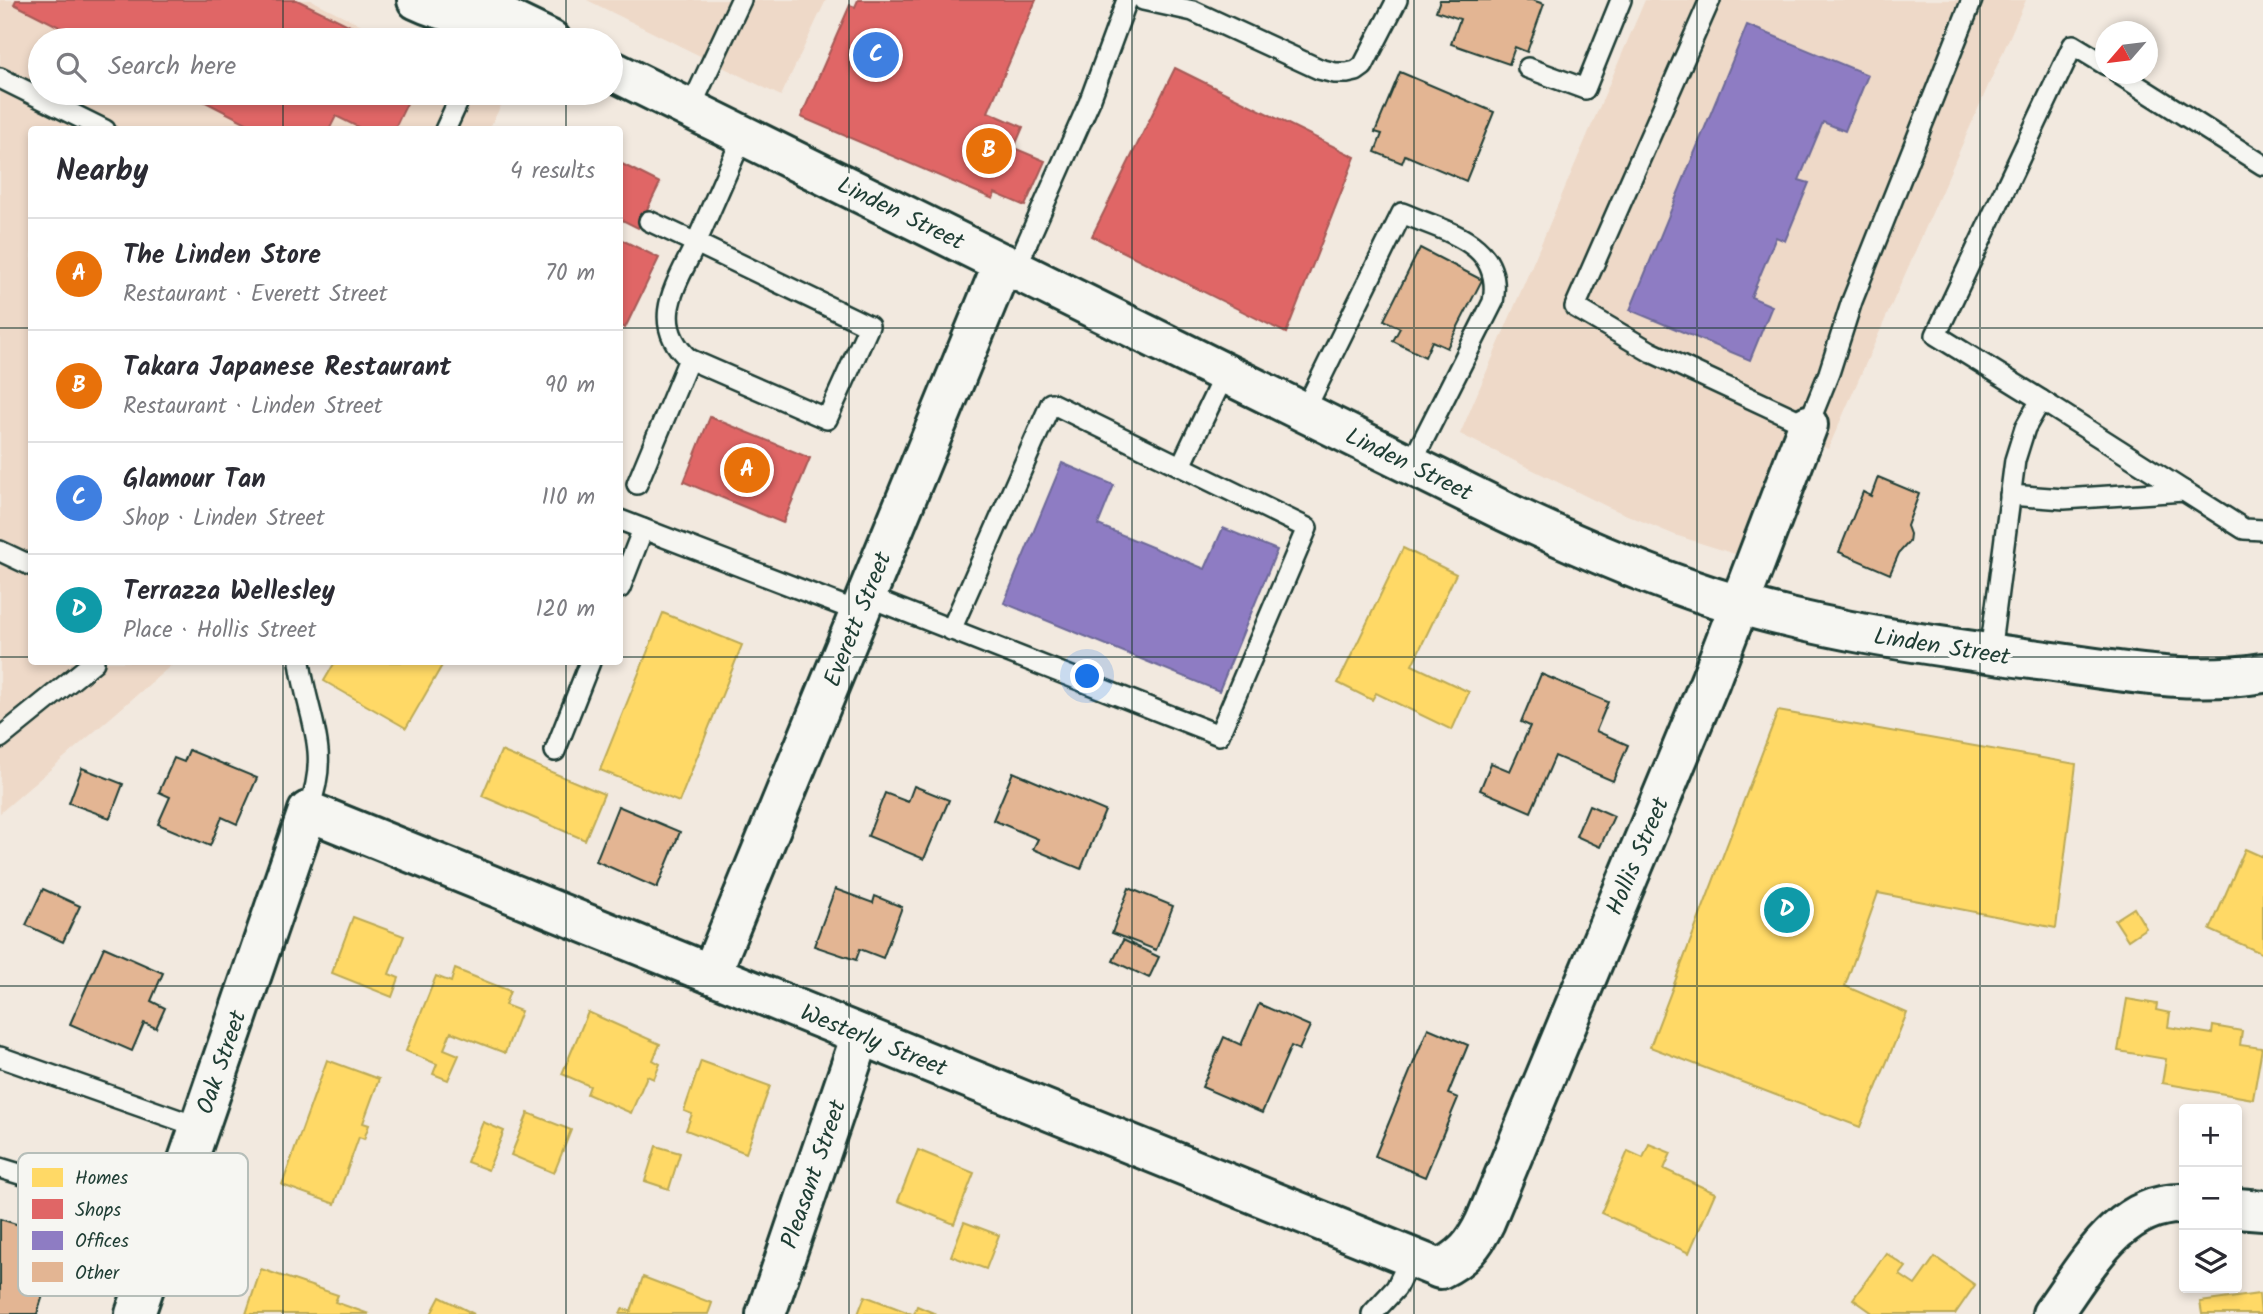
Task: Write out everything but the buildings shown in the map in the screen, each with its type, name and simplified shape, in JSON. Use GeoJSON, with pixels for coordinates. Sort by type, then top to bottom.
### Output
{"type":"FeatureCollection","features":[{"type":"Feature","properties":{"kind":"street"},"geometry":{"type":"LineString","coordinates":[[417,0],[444,12],[495,14],[525,28]]}},
{"type":"Feature","properties":{"kind":"street","name":"Linden Street"},"geometry":{"type":"LineString","coordinates":[[623,76],[1533,524],[1666,581],[1739,604],[1845,630],[1990,653],[2174,677],[2219,678],[2263,673]]}},
{"type":"Feature","properties":{"kind":"street","name":"Everett Street"},"geometry":{"type":"LineString","coordinates":[[711,974],[863,604],[1009,266]]}},
{"type":"Feature","properties":{"kind":"street","name":"Hollis Street"},"geometry":{"type":"LineString","coordinates":[[1425,1263],[1460,1259],[1485,1222],[1710,681],[1808,425]]}},
{"type":"Feature","properties":{"kind":"street","name":"Westerly Street"},"geometry":{"type":"LineString","coordinates":[[308,811],[1425,1263]]}},
{"type":"Feature","properties":{"kind":"street","name":"Oak Street"},"geometry":{"type":"LineString","coordinates":[[190,1153],[308,811]]}},
{"type":"Feature","properties":{"kind":"street","name":"Pleasant Street"},"geometry":{"type":"LineString","coordinates":[[766,1314],[861,1035]]}},
{"type":"Feature","properties":{"kind":"street"},"geometry":{"type":"LineString","coordinates":[[2052,1314],[2123,1224],[2150,1209],[2179,1204]]}},
{"type":"Feature","properties":{"kind":"street"},"geometry":{"type":"LineString","coordinates":[[2242,1208],[2263,1210]]}},
{"type":"Feature","properties":{"kind":"street","name":"Oak Street"},"geometry":{"type":"LineString","coordinates":[[135,1314],[141,1296]]}},
{"type":"Feature","properties":{"kind":"lane"},"geometry":{"type":"LineString","coordinates":[[690,109],[741,0]]}},
{"type":"Feature","properties":{"kind":"lane"},"geometry":{"type":"LineString","coordinates":[[1009,266],[1089,103],[1128,0]]}},
{"type":"Feature","properties":{"kind":"lane"},"geometry":{"type":"LineString","coordinates":[[1143,0],[1193,11],[1300,62],[1335,73],[1356,71],[1363,66],[1397,0]]}},
{"type":"Feature","properties":{"kind":"lane"},"geometry":{"type":"LineString","coordinates":[[1528,68],[1585,89],[1621,0]]}},
{"type":"Feature","properties":{"kind":"lane"},"geometry":{"type":"LineString","coordinates":[[1710,0],[1575,307],[1650,352],[1808,425],[1829,373],[1852,301],[1972,0]]}},
{"type":"Feature","properties":{"kind":"lane"},"geometry":{"type":"LineString","coordinates":[[2095,59],[2073,45],[2069,51],[1936,335],[2244,529],[2263,530]]}},
{"type":"Feature","properties":{"kind":"lane"},"geometry":{"type":"LineString","coordinates":[[0,78],[28,92]]}},
{"type":"Feature","properties":{"kind":"lane"},"geometry":{"type":"LineString","coordinates":[[2135,84],[2263,165]]}},
{"type":"Feature","properties":{"kind":"lane"},"geometry":{"type":"LineString","coordinates":[[55,105],[97,126]]}},
{"type":"Feature","properties":{"kind":"lane"},"geometry":{"type":"LineString","coordinates":[[451,126],[458,105]]}},
{"type":"Feature","properties":{"kind":"lane"},"geometry":{"type":"LineString","coordinates":[[649,221],[696,243],[869,326],[827,419],[689,359],[679,350],[667,325],[670,299],[696,243],[743,136]]}},
{"type":"Feature","properties":{"kind":"lane"},"geometry":{"type":"LineString","coordinates":[[1304,412],[1402,213],[1468,243],[1481,250],[1489,262],[1495,288],[1493,302],[1411,464]]}},
{"type":"Feature","properties":{"kind":"lane"},"geometry":{"type":"LineString","coordinates":[[637,484],[689,359]]}},
{"type":"Feature","properties":{"kind":"lane"},"geometry":{"type":"LineString","coordinates":[[1181,466],[1225,373]]}},
{"type":"Feature","properties":{"kind":"lane"},"geometry":{"type":"LineString","coordinates":[[1990,653],[2015,460],[2025,428],[2041,400]]}},
{"type":"Feature","properties":{"kind":"lane"},"geometry":{"type":"LineString","coordinates":[[623,521],[863,604],[951,630],[1219,736],[1307,528],[1051,403],[951,630]]}},
{"type":"Feature","properties":{"kind":"lane"},"geometry":{"type":"LineString","coordinates":[[2011,495],[2057,500],[2184,491]]}},
{"type":"Feature","properties":{"kind":"lane"},"geometry":{"type":"LineString","coordinates":[[623,580],[643,529]]}},
{"type":"Feature","properties":{"kind":"lane"},"geometry":{"type":"LineString","coordinates":[[2,557],[28,565]]}},
{"type":"Feature","properties":{"kind":"lane"},"geometry":{"type":"LineString","coordinates":[[0,738],[90,665]]}},
{"type":"Feature","properties":{"kind":"lane"},"geometry":{"type":"LineString","coordinates":[[301,665],[317,735],[319,759],[317,788],[308,811]]}},
{"type":"Feature","properties":{"kind":"lane"},"geometry":{"type":"LineString","coordinates":[[555,751],[589,665]]}},
{"type":"Feature","properties":{"kind":"lane"},"geometry":{"type":"LineString","coordinates":[[0,1057],[199,1127]]}},
{"type":"Feature","properties":{"kind":"lane"},"geometry":{"type":"LineString","coordinates":[[0,1168],[18,1173]]}},
{"type":"Feature","properties":{"kind":"lane"},"geometry":{"type":"LineString","coordinates":[[1372,1314],[1425,1263]]}},
{"type":"Feature","properties":{"kind":"shaded area"},"geometry":{"type":"Polygon","coordinates":[[[0,0],[311,0],[368,28],[28,28],[28,105],[501,105],[491,126],[28,126],[28,665],[172,665],[0,813],[0,0]]]}},
{"type":"Feature","properties":{"kind":"shaded area"},"geometry":{"type":"Polygon","coordinates":[[[587,0],[826,0],[781,96],[587,0]]]}},
{"type":"Feature","properties":{"kind":"shaded area"},"geometry":{"type":"Polygon","coordinates":[[[1645,0],[2026,0],[1828,449],[1789,433],[1738,555],[1675,535],[1608,507],[1460,434],[1645,0]]]}},
{"type":"Feature","properties":{"kind":"place","name":"Glamour Tan"},"geometry":{"type":"Point","coordinates":[876,55]}},
{"type":"Feature","properties":{"kind":"place","name":"Takara Japanese Restaurant"},"geometry":{"type":"Point","coordinates":[989,151]}},
{"type":"Feature","properties":{"kind":"place","name":"The Linden Store"},"geometry":{"type":"Point","coordinates":[747,470]}},
{"type":"Feature","properties":{"kind":"place","name":"Terrazza Wellesley"},"geometry":{"type":"Point","coordinates":[1787,910]}}]}
